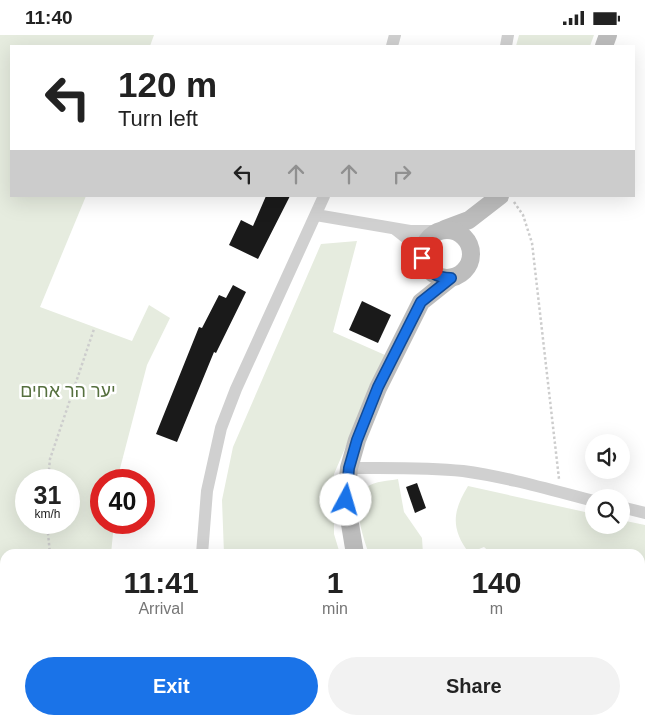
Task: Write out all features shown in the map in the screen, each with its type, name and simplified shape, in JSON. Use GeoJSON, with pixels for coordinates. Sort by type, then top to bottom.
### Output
{"type":"FeatureCollection","features":[{"type":"Feature","properties":{"kind":"main road"},"geometry":{"type":"LineString","coordinates":[[414,314],[425,277],[425,243],[441,230],[469,220],[503,197]]}},
{"type":"Feature","properties":{"kind":"main road"},"geometry":{"type":"LineString","coordinates":[[354,549],[346,500],[349,468],[357,440],[378,387],[421,302],[451,278],[464,271],[469,265],[471,248],[483,216],[503,197]]}},
{"type":"Feature","properties":{"kind":"main road"},"geometry":{"type":"LineString","coordinates":[[441,230],[461,234],[471,248]]}},
{"type":"Feature","properties":{"kind":"main road"},"geometry":{"type":"LineString","coordinates":[[424,261],[436,276],[451,278]]}},
{"type":"Feature","properties":{"kind":"street"},"geometry":{"type":"LineString","coordinates":[[202,549],[207,491],[221,428],[236,389],[324,197]]}},
{"type":"Feature","properties":{"kind":"street"},"geometry":{"type":"LineString","coordinates":[[316,215],[420,232],[441,230]]}},
{"type":"Feature","properties":{"kind":"street"},"geometry":{"type":"LineString","coordinates":[[393,228],[409,240],[424,261]]}},
{"type":"Feature","properties":{"kind":"street"},"geometry":{"type":"LineString","coordinates":[[349,468],[463,471],[490,475],[585,499]]}},
{"type":"Feature","properties":{"kind":"street"},"geometry":{"type":"LineString","coordinates":[[630,509],[645,513]]}},
{"type":"Feature","properties":{"kind":"path"},"geometry":{"type":"LineString","coordinates":[[503,197],[523,215],[532,243],[560,493]]}},
{"type":"Feature","properties":{"kind":"path"},"geometry":{"type":"LineString","coordinates":[[49,469],[50,459],[94,329]]}},
{"type":"Feature","properties":{"kind":"path"},"geometry":{"type":"LineString","coordinates":[[48,534],[50,549]]}},
{"type":"Feature","properties":{"kind":"green space","name":"יער הר אחים"},"geometry":{"type":"Polygon","coordinates":[[[0,35],[154,35],[150,45],[10,45],[10,197],[86,197],[40,307],[132,341],[149,305],[170,318],[147,365],[120,469],[90,469],[90,534],[113,534],[111,549],[0,549],[0,35]]]}},
{"type":"Feature","properties":{"kind":"green space"},"geometry":{"type":"Polygon","coordinates":[[[519,35],[594,35],[590,45],[516,45],[519,35]]]}},
{"type":"Feature","properties":{"kind":"green space"},"geometry":{"type":"Polygon","coordinates":[[[357,241],[333,332],[385,355],[334,474],[334,534],[338,549],[224,549],[222,500],[233,447],[321,244],[357,241]]]}},
{"type":"Feature","properties":{"kind":"green space"},"geometry":{"type":"Polygon","coordinates":[[[398,479],[404,512],[422,538],[423,549],[367,549],[359,519],[359,500],[367,487],[382,481],[398,479]]]}},
{"type":"Feature","properties":{"kind":"green space"},"geometry":{"type":"Polygon","coordinates":[[[468,486],[585,512],[585,534],[630,534],[630,522],[645,525],[645,549],[486,549],[484,547],[466,549],[457,528],[456,520],[459,504],[468,486]]]}},
{"type":"Feature","properties":{"kind":"building"},"geometry":{"type":"Polygon","coordinates":[[[266,197],[289,197],[258,259],[229,245],[241,220],[253,226],[266,197]]]}},
{"type":"Feature","properties":{"kind":"building"},"geometry":{"type":"Polygon","coordinates":[[[233,285],[246,292],[216,353],[214,352],[177,442],[156,434],[199,327],[202,328],[219,295],[226,298],[233,285]]]}},
{"type":"Feature","properties":{"kind":"building"},"geometry":{"type":"Polygon","coordinates":[[[362,301],[391,315],[378,343],[349,330],[362,301]]]}},
{"type":"Feature","properties":{"kind":"building"},"geometry":{"type":"Polygon","coordinates":[[[417,483],[426,508],[415,513],[406,487],[417,483]]]}},
{"type":"Feature","properties":{"kind":"route"},"geometry":{"type":"LineString","coordinates":[[346,500],[349,468],[357,440],[378,387],[421,302],[451,278],[436,276],[425,265],[422,258]]}}]}
